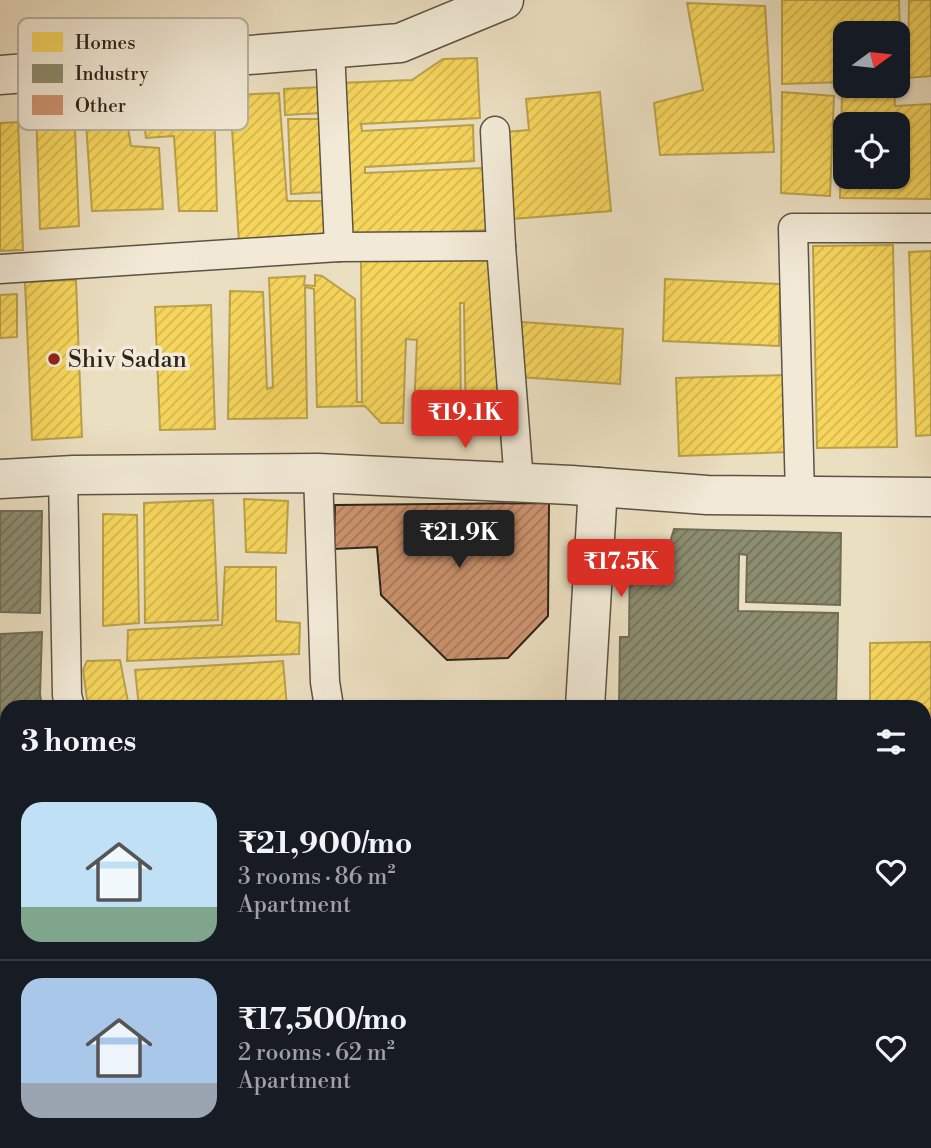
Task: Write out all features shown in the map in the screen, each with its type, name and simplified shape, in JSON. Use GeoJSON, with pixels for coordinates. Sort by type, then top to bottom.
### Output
{"type":"FeatureCollection","features":[{"type":"Feature","properties":{"kind":"street"},"geometry":{"type":"LineString","coordinates":[[248,55],[400,43],[504,0]]}},
{"type":"Feature","properties":{"kind":"street"},"geometry":{"type":"LineString","coordinates":[[0,75],[18,74]]}},
{"type":"Feature","properties":{"kind":"street"},"geometry":{"type":"LineString","coordinates":[[0,479],[63,475],[317,473],[707,495],[931,497]]}},
{"type":"Feature","properties":{"kind":"street"},"geometry":{"type":"LineString","coordinates":[[585,700],[598,487]]}},
{"type":"Feature","properties":{"kind":"lane"},"geometry":{"type":"LineString","coordinates":[[330,49],[339,247]]}},
{"type":"Feature","properties":{"kind":"lane"},"geometry":{"type":"LineString","coordinates":[[495,131],[519,483]]}},
{"type":"Feature","properties":{"kind":"lane"},"geometry":{"type":"LineString","coordinates":[[800,496],[793,228],[931,228]]}},
{"type":"Feature","properties":{"kind":"lane"},"geometry":{"type":"LineString","coordinates":[[0,269],[339,247],[501,246]]}},
{"type":"Feature","properties":{"kind":"lane"},"geometry":{"type":"LineString","coordinates":[[317,473],[324,682],[328,700]]}},
{"type":"Feature","properties":{"kind":"lane"},"geometry":{"type":"LineString","coordinates":[[63,475],[68,700]]}},
{"type":"Feature","properties":{"kind":"building: Homes"},"geometry":{"type":"Polygon","coordinates":[[[782,0],[899,0],[900,21],[833,21],[833,82],[782,84],[782,0]]]}},
{"type":"Feature","properties":{"kind":"building: Homes"},"geometry":{"type":"Polygon","coordinates":[[[909,0],[931,0],[931,76],[910,78],[909,0]]]}},
{"type":"Feature","properties":{"kind":"building: Homes"},"geometry":{"type":"Polygon","coordinates":[[[687,3],[765,6],[774,152],[660,155],[654,103],[703,90],[687,3]]]}},
{"type":"Feature","properties":{"kind":"building: Homes"},"geometry":{"type":"Polygon","coordinates":[[[477,58],[480,118],[361,124],[362,131],[473,125],[474,161],[365,167],[365,173],[483,168],[487,230],[346,237],[339,83],[412,80],[443,59],[477,58]]]}},
{"type":"Feature","properties":{"kind":"building: Homes"},"geometry":{"type":"Polygon","coordinates":[[[321,87],[322,113],[285,115],[284,89],[321,87]]]}},
{"type":"Feature","properties":{"kind":"building: Homes"},"geometry":{"type":"Polygon","coordinates":[[[600,92],[611,211],[513,219],[505,132],[529,130],[526,99],[600,92]]]}},
{"type":"Feature","properties":{"kind":"building: Homes"},"geometry":{"type":"Polygon","coordinates":[[[782,92],[833,96],[830,196],[781,193],[782,92]]]}},
{"type":"Feature","properties":{"kind":"building: Homes"},"geometry":{"type":"Polygon","coordinates":[[[279,93],[287,201],[326,201],[327,238],[239,243],[232,130],[248,130],[248,94],[279,93]]]}},
{"type":"Feature","properties":{"kind":"building: Homes"},"geometry":{"type":"Polygon","coordinates":[[[842,98],[895,98],[895,106],[931,104],[931,199],[840,198],[840,189],[910,189],[910,112],[842,112],[842,98]]]}},
{"type":"Feature","properties":{"kind":"building: Homes"},"geometry":{"type":"Polygon","coordinates":[[[288,119],[323,119],[326,192],[291,194],[288,119]]]}},
{"type":"Feature","properties":{"kind":"building: Homes"},"geometry":{"type":"Polygon","coordinates":[[[18,122],[23,250],[0,251],[0,123],[18,122]]]}},
{"type":"Feature","properties":{"kind":"building: Homes"},"geometry":{"type":"Polygon","coordinates":[[[37,130],[75,130],[79,226],[40,229],[37,130]]]}},
{"type":"Feature","properties":{"kind":"building: Homes"},"geometry":{"type":"Polygon","coordinates":[[[86,130],[128,130],[131,146],[159,148],[163,209],[92,211],[86,130]]]}},
{"type":"Feature","properties":{"kind":"building: Homes"},"geometry":{"type":"Polygon","coordinates":[[[145,130],[215,130],[217,211],[179,211],[174,136],[146,138],[145,130]]]}},
{"type":"Feature","properties":{"kind":"building: Homes"},"geometry":{"type":"Polygon","coordinates":[[[893,245],[897,447],[817,448],[813,246],[893,245]]]}},
{"type":"Feature","properties":{"kind":"building: Homes"},"geometry":{"type":"Polygon","coordinates":[[[931,251],[931,435],[916,436],[909,252],[931,251]]]}},
{"type":"Feature","properties":{"kind":"building: Homes"},"geometry":{"type":"Polygon","coordinates":[[[492,253],[506,434],[466,435],[464,303],[460,303],[461,435],[413,434],[417,340],[406,339],[403,423],[381,423],[365,406],[317,407],[314,289],[305,287],[307,418],[228,419],[230,291],[263,292],[267,389],[273,387],[269,278],[305,276],[304,285],[315,286],[315,275],[322,276],[355,299],[357,402],[362,402],[361,258],[492,253]]]}},
{"type":"Feature","properties":{"kind":"building: Homes"},"geometry":{"type":"Polygon","coordinates":[[[665,279],[780,284],[779,346],[663,341],[665,279]]]}},
{"type":"Feature","properties":{"kind":"building: Homes","name":"Shiv Sadan"},"geometry":{"type":"Polygon","coordinates":[[[76,280],[82,437],[32,440],[25,282],[76,280]]]}},
{"type":"Feature","properties":{"kind":"building: Homes"},"geometry":{"type":"Polygon","coordinates":[[[17,294],[17,337],[0,338],[0,295],[17,294]]]}},
{"type":"Feature","properties":{"kind":"building: Homes"},"geometry":{"type":"Polygon","coordinates":[[[211,305],[215,429],[160,430],[155,307],[211,305]]]}},
{"type":"Feature","properties":{"kind":"building: Homes"},"geometry":{"type":"Polygon","coordinates":[[[522,322],[623,329],[620,384],[519,377],[522,322]]]}},
{"type":"Feature","properties":{"kind":"building: Homes"},"geometry":{"type":"Polygon","coordinates":[[[786,375],[789,452],[679,456],[676,378],[786,375]]]}},
{"type":"Feature","properties":{"kind":"building: Homes"},"geometry":{"type":"Polygon","coordinates":[[[244,499],[288,501],[286,553],[246,552],[244,499]]]}},
{"type":"Feature","properties":{"kind":"building: Homes"},"geometry":{"type":"Polygon","coordinates":[[[213,500],[218,620],[145,623],[144,503],[213,500]]]}},
{"type":"Feature","properties":{"kind":"building: Homes"},"geometry":{"type":"Polygon","coordinates":[[[103,514],[137,515],[139,623],[103,626],[103,514]]]}},
{"type":"Feature","properties":{"kind":"building: Homes"},"geometry":{"type":"Polygon","coordinates":[[[225,567],[276,567],[276,621],[300,623],[299,654],[127,661],[128,630],[222,625],[225,567]]]}},
{"type":"Feature","properties":{"kind":"building: Homes"},"geometry":{"type":"Polygon","coordinates":[[[931,642],[931,700],[870,700],[870,643],[931,642]]]}},
{"type":"Feature","properties":{"kind":"building: Homes"},"geometry":{"type":"Polygon","coordinates":[[[120,660],[128,700],[87,700],[83,670],[87,661],[120,660]]]}},
{"type":"Feature","properties":{"kind":"building: Homes"},"geometry":{"type":"Polygon","coordinates":[[[283,661],[286,700],[138,700],[135,670],[283,661]]]}},
{"type":"Feature","properties":{"kind":"building: Industry"},"geometry":{"type":"Polygon","coordinates":[[[0,511],[42,511],[40,613],[0,612],[0,511]]]}},
{"type":"Feature","properties":{"kind":"building: Industry"},"geometry":{"type":"Polygon","coordinates":[[[674,529],[841,533],[840,605],[746,602],[747,555],[739,554],[738,611],[838,613],[836,700],[619,700],[620,637],[629,637],[630,551],[667,552],[674,529]]]}},
{"type":"Feature","properties":{"kind":"building: Industry"},"geometry":{"type":"Polygon","coordinates":[[[42,632],[41,700],[0,700],[0,634],[42,632]]]}},
{"type":"Feature","properties":{"kind":"building: Other"},"geometry":{"type":"Polygon","coordinates":[[[549,503],[548,616],[508,658],[447,660],[381,595],[377,547],[334,549],[335,505],[549,503]]]}},
{"type":"Feature","properties":{"kind":"place","name":"Shiv Sadan"},"geometry":{"type":"Point","coordinates":[54,359]}}]}
